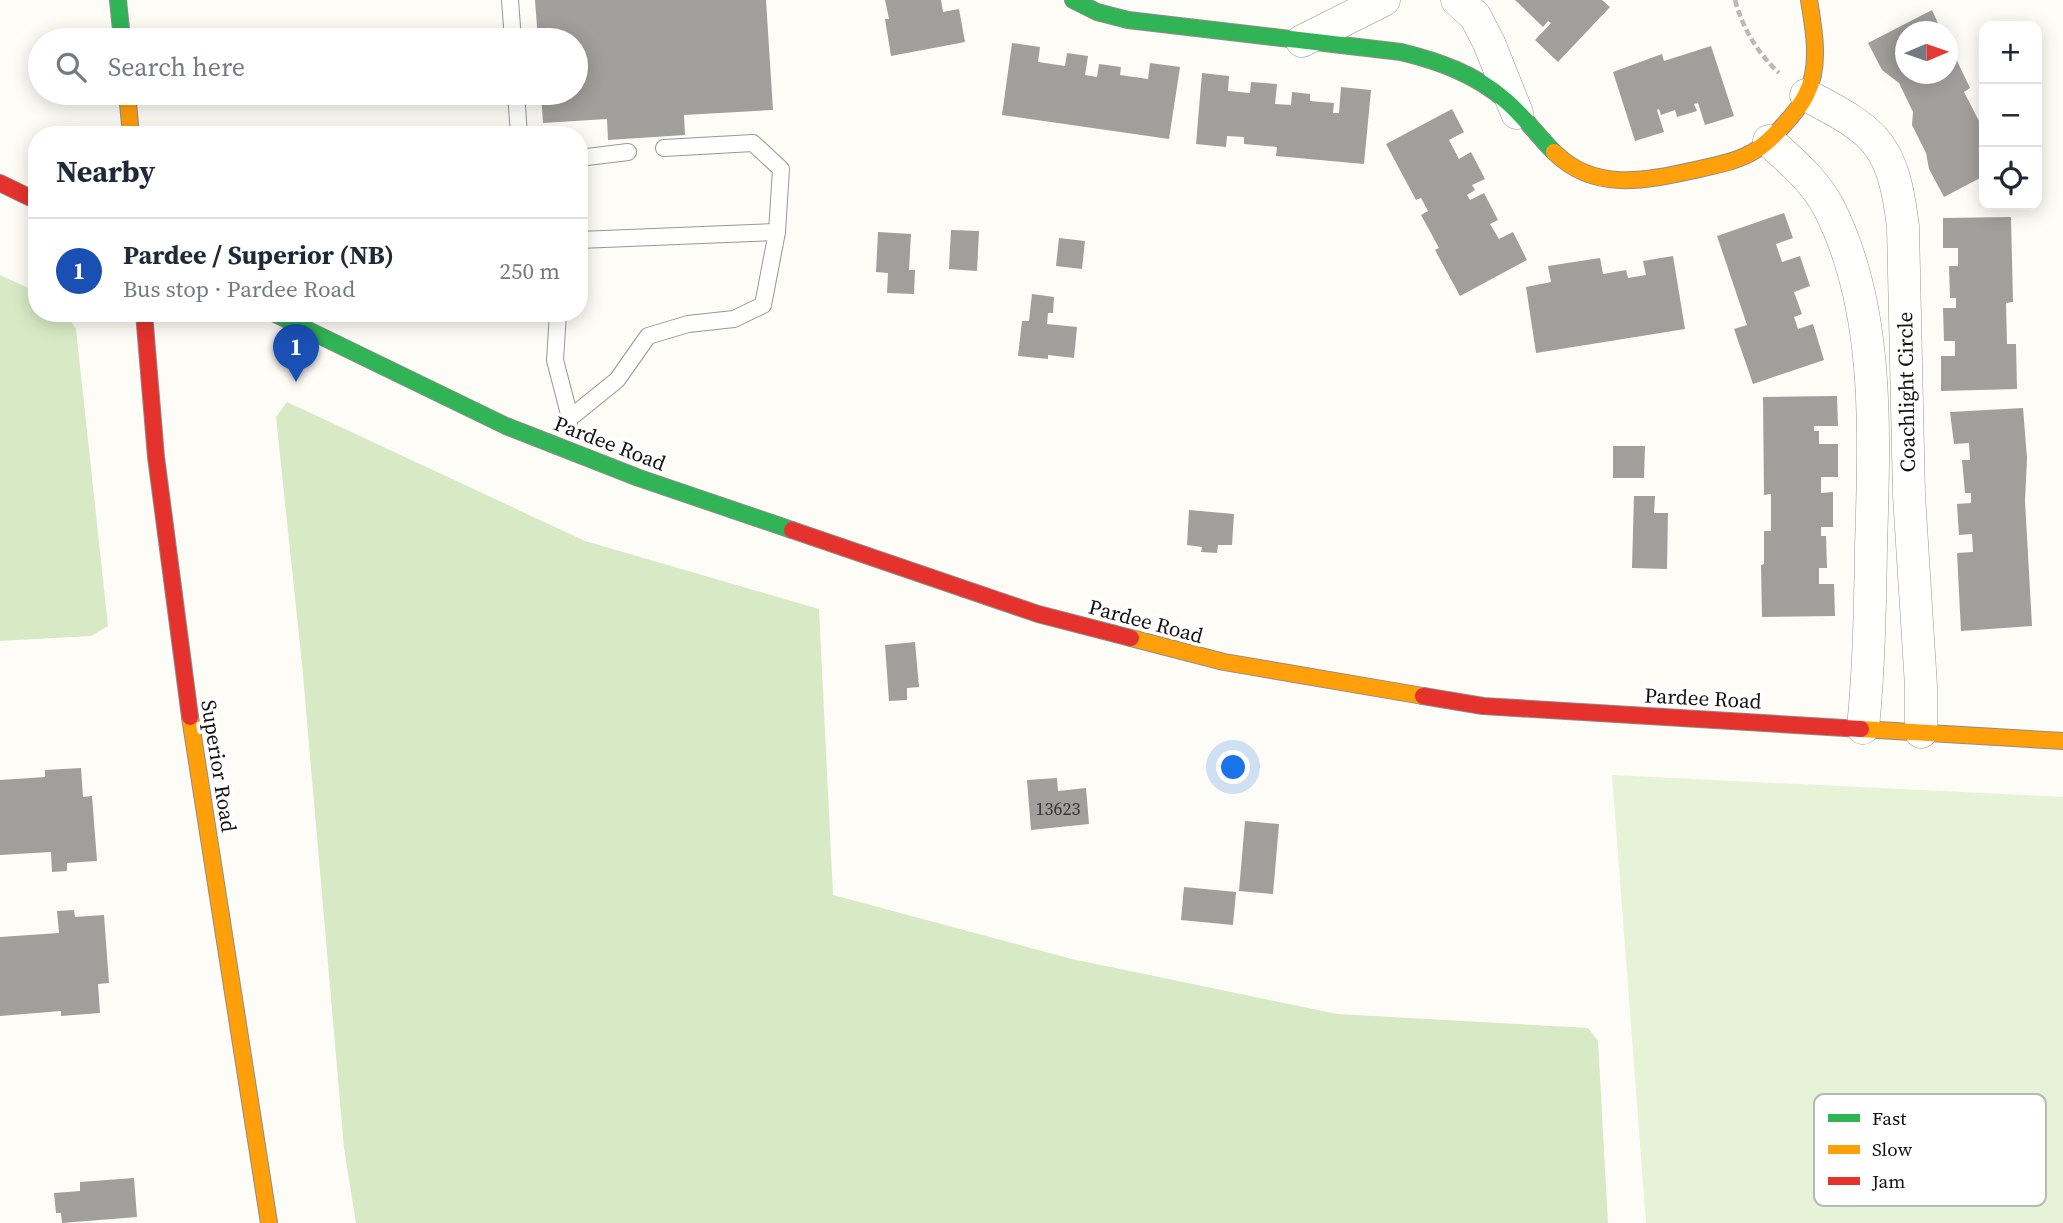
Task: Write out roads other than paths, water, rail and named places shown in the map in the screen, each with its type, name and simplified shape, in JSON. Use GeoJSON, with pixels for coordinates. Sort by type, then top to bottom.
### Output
{"type":"FeatureCollection","features":[{"type":"Feature","properties":{"kind":"main road"},"geometry":{"type":"LineString","coordinates":[[118,0],[121,28]]}},
{"type":"Feature","properties":{"kind":"main road"},"geometry":{"type":"LineString","coordinates":[[1073,0],[1097,12],[1128,20],[1401,52],[1432,60],[1495,91],[1557,156],[1583,173],[1604,180],[1628,182],[1657,179],[1730,161],[1751,153],[1769,141],[1807,92],[1815,59],[1815,38],[1809,0]]}},
{"type":"Feature","properties":{"kind":"main road"},"geometry":{"type":"LineString","coordinates":[[128,105],[130,126]]}},
{"type":"Feature","properties":{"kind":"main road"},"geometry":{"type":"LineString","coordinates":[[0,183],[28,197]]}},
{"type":"Feature","properties":{"kind":"main road","name":"Superior Road"},"geometry":{"type":"LineString","coordinates":[[145,322],[156,457],[184,682],[269,1223]]}},
{"type":"Feature","properties":{"kind":"main road","name":"Pardee Road"},"geometry":{"type":"LineString","coordinates":[[292,322],[506,426],[639,478],[1038,614],[1224,662],[1483,706],[2063,741]]}},
{"type":"Feature","properties":{"kind":"street"},"geometry":{"type":"LineString","coordinates":[[1302,41],[1384,0]]}},
{"type":"Feature","properties":{"kind":"street"},"geometry":{"type":"LineString","coordinates":[[1457,0],[1475,16],[1480,25],[1517,114]]}},
{"type":"Feature","properties":{"kind":"street","name":"Coachlight Circle"},"geometry":{"type":"LineString","coordinates":[[1807,92],[1852,118],[1877,141],[1892,168],[1899,190],[1903,227],[1909,495],[1921,686],[1921,732]]}},
{"type":"Feature","properties":{"kind":"street","name":"Coachlight Circle"},"geometry":{"type":"LineString","coordinates":[[1769,141],[1805,175],[1829,207],[1858,288],[1869,349],[1873,485],[1868,680],[1863,728]]}},
{"type":"Feature","properties":{"kind":"lane"},"geometry":{"type":"LineString","coordinates":[[510,0],[512,28]]}},
{"type":"Feature","properties":{"kind":"lane"},"geometry":{"type":"LineString","coordinates":[[517,105],[518,126]]}},
{"type":"Feature","properties":{"kind":"lane"},"geometry":{"type":"LineString","coordinates":[[570,418],[617,380],[648,336],[688,324],[734,319],[763,305],[778,232],[781,169],[753,143],[664,148]]}},
{"type":"Feature","properties":{"kind":"lane"},"geometry":{"type":"LineString","coordinates":[[588,157],[628,152]]}},
{"type":"Feature","properties":{"kind":"lane"},"geometry":{"type":"LineString","coordinates":[[588,240],[778,232]]}},
{"type":"Feature","properties":{"kind":"lane"},"geometry":{"type":"LineString","coordinates":[[557,322],[555,360],[570,418],[561,447]]}},
{"type":"Feature","properties":{"kind":"place","name":"Pardee / Superior (NB)"},"geometry":{"type":"Point","coordinates":[296,382]}}]}
